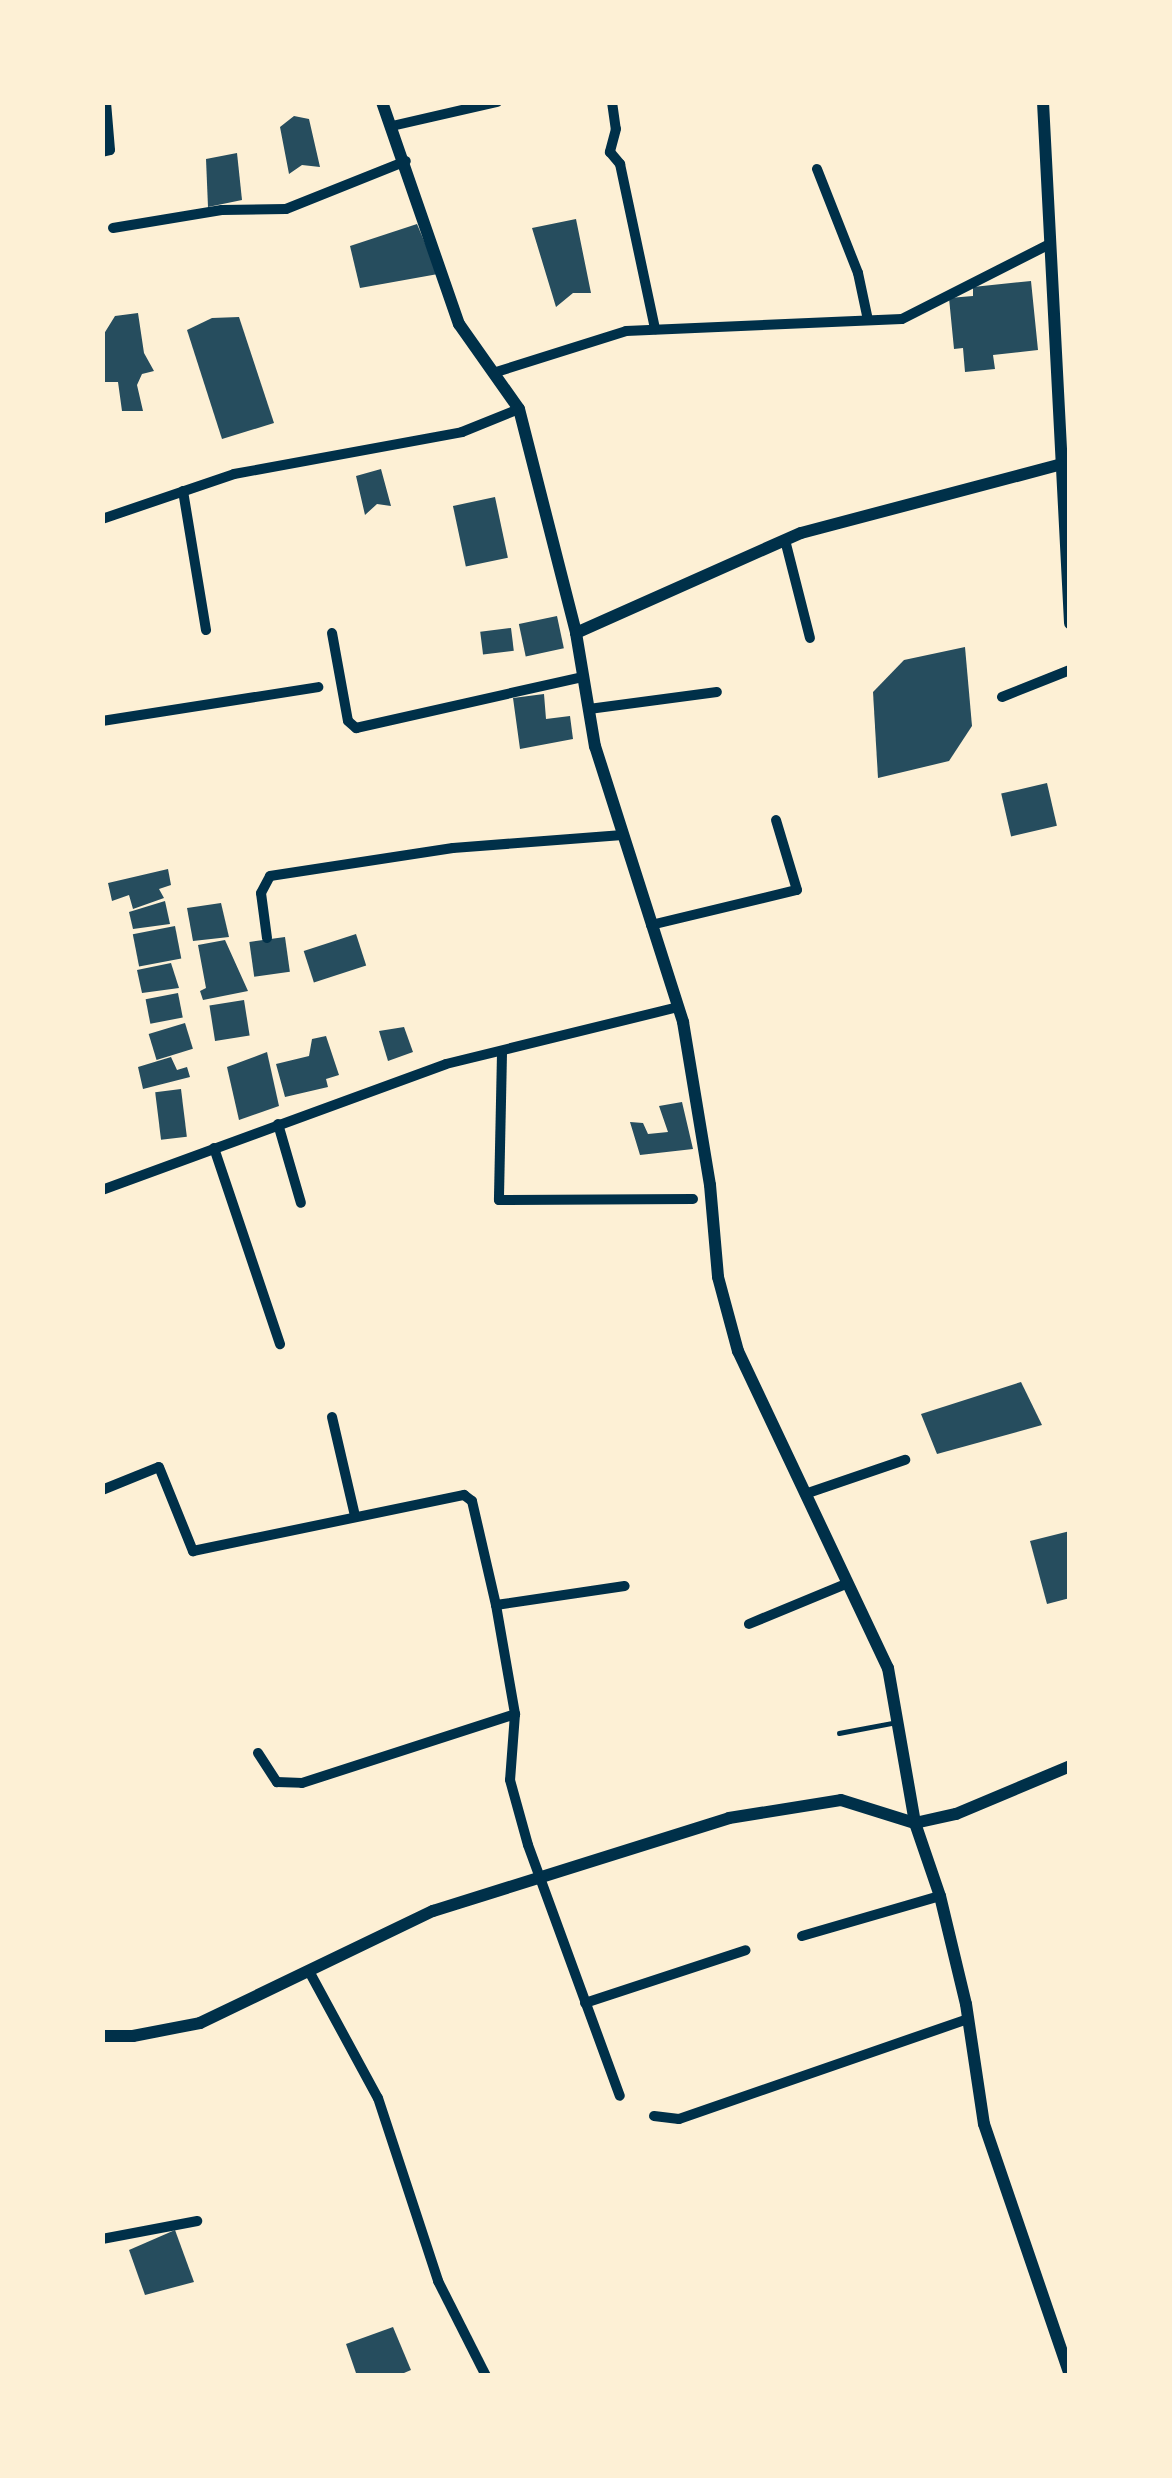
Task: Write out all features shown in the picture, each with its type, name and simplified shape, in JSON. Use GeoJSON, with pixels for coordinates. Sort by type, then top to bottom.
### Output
{"type":"FeatureCollection","features":[{"type":"Feature","properties":{"kind":"street"},"geometry":{"type":"LineString","coordinates":[[102,152],[110,150],[106,102]]}},
{"type":"Feature","properties":{"kind":"street"},"geometry":{"type":"LineString","coordinates":[[382,102],[459,324],[519,409],[576,633],[589,709],[678,1007],[738,1352],[888,1668],[915,1823],[940,1896],[968,2019],[984,2124],[1070,2374]]}},
{"type":"Feature","properties":{"kind":"street"},"geometry":{"type":"LineString","coordinates":[[392,126],[497,102]]}},
{"type":"Feature","properties":{"kind":"street"},"geometry":{"type":"LineString","coordinates":[[612,102],[616,129],[610,152],[620,164],[655,329]]}},
{"type":"Feature","properties":{"kind":"street"},"geometry":{"type":"LineString","coordinates":[[1043,102],[1058,465],[1070,622]]}},
{"type":"Feature","properties":{"kind":"street"},"geometry":{"type":"LineString","coordinates":[[113,228],[222,210],[286,209],[406,161]]}},
{"type":"Feature","properties":{"kind":"street"},"geometry":{"type":"LineString","coordinates":[[817,169],[858,273],[868,320]]}},
{"type":"Feature","properties":{"kind":"street"},"geometry":{"type":"LineString","coordinates":[[493,373],[626,331],[902,319],[1048,245]]}},
{"type":"Feature","properties":{"kind":"street"},"geometry":{"type":"LineString","coordinates":[[102,519],[289,461],[462,432],[519,409]]}},
{"type":"Feature","properties":{"kind":"street"},"geometry":{"type":"LineString","coordinates":[[576,633],[784,540],[1058,465]]}},
{"type":"Feature","properties":{"kind":"street"},"geometry":{"type":"LineString","coordinates":[[183,491],[206,630]]}},
{"type":"Feature","properties":{"kind":"street"},"geometry":{"type":"LineString","coordinates":[[784,540],[810,638]]}},
{"type":"Feature","properties":{"kind":"street"},"geometry":{"type":"LineString","coordinates":[[332,633],[348,721],[356,728],[386,725],[584,677]]}},
{"type":"Feature","properties":{"kind":"street"},"geometry":{"type":"LineString","coordinates":[[1002,697],[1070,670]]}},
{"type":"Feature","properties":{"kind":"street"},"geometry":{"type":"LineString","coordinates":[[102,721],[317,687]]}},
{"type":"Feature","properties":{"kind":"street"},"geometry":{"type":"LineString","coordinates":[[589,709],[717,692]]}},
{"type":"Feature","properties":{"kind":"street"},"geometry":{"type":"LineString","coordinates":[[650,925],[797,890],[776,820]]}},
{"type":"Feature","properties":{"kind":"street"},"geometry":{"type":"LineString","coordinates":[[267,938],[261,893],[270,876],[454,848],[623,835]]}},
{"type":"Feature","properties":{"kind":"street"},"geometry":{"type":"LineString","coordinates":[[102,1190],[446,1064],[678,1007]]}},
{"type":"Feature","properties":{"kind":"street"},"geometry":{"type":"LineString","coordinates":[[502,1053],[499,1200],[694,1199]]}},
{"type":"Feature","properties":{"kind":"street"},"geometry":{"type":"LineString","coordinates":[[278,1124],[301,1202]]}},
{"type":"Feature","properties":{"kind":"street"},"geometry":{"type":"LineString","coordinates":[[214,1148],[280,1344]]}},
{"type":"Feature","properties":{"kind":"street"},"geometry":{"type":"LineString","coordinates":[[332,1417],[355,1516]]}},
{"type":"Feature","properties":{"kind":"street"},"geometry":{"type":"LineString","coordinates":[[805,1493],[905,1460]]}},
{"type":"Feature","properties":{"kind":"street"},"geometry":{"type":"LineString","coordinates":[[102,1490],[159,1467],[193,1551],[464,1495],[472,1501],[515,1714],[511,1780],[538,1874],[620,2096]]}},
{"type":"Feature","properties":{"kind":"street"},"geometry":{"type":"LineString","coordinates":[[749,1624],[848,1583]]}},
{"type":"Feature","properties":{"kind":"street"},"geometry":{"type":"LineString","coordinates":[[496,1605],[625,1586]]}},
{"type":"Feature","properties":{"kind":"street"},"geometry":{"type":"LineString","coordinates":[[258,1753],[277,1782],[302,1783],[515,1714]]}},
{"type":"Feature","properties":{"kind":"street"},"geometry":{"type":"LineString","coordinates":[[102,2036],[134,2036],[200,2023],[433,1911],[538,1874],[729,1818],[841,1800],[915,1823],[956,1814],[1070,1766]]}},
{"type":"Feature","properties":{"kind":"street"},"geometry":{"type":"LineString","coordinates":[[802,1936],[940,1896]]}},
{"type":"Feature","properties":{"kind":"street"},"geometry":{"type":"LineString","coordinates":[[586,2003],[746,1950]]}},
{"type":"Feature","properties":{"kind":"street"},"geometry":{"type":"LineString","coordinates":[[310,1973],[378,2098],[438,2281],[486,2376]]}},
{"type":"Feature","properties":{"kind":"street"},"geometry":{"type":"LineString","coordinates":[[654,2116],[680,2119],[968,2019]]}},
{"type":"Feature","properties":{"kind":"street"},"geometry":{"type":"LineString","coordinates":[[102,2240],[197,2221]]}},
{"type":"Feature","properties":{"kind":"lane"},"geometry":{"type":"LineString","coordinates":[[839,1733],[897,1722]]}},
{"type":"Feature","properties":{"kind":"building"},"geometry":{"type":"Polygon","coordinates":[[[294,116],[309,119],[320,167],[302,165],[289,174],[280,127],[294,116]]]}},
{"type":"Feature","properties":{"kind":"building"},"geometry":{"type":"Polygon","coordinates":[[[237,153],[242,200],[208,207],[206,159],[237,153]]]}},
{"type":"Feature","properties":{"kind":"building"},"geometry":{"type":"Polygon","coordinates":[[[576,219],[591,293],[573,293],[556,307],[532,228],[576,219]]]}},
{"type":"Feature","properties":{"kind":"building"},"geometry":{"type":"Polygon","coordinates":[[[417,224],[438,274],[360,288],[350,246],[417,224]]]}},
{"type":"Feature","properties":{"kind":"building"},"geometry":{"type":"Polygon","coordinates":[[[1031,281],[1038,350],[993,355],[995,369],[965,372],[963,348],[954,349],[949,298],[973,296],[973,287],[1031,281]]]}},
{"type":"Feature","properties":{"kind":"building"},"geometry":{"type":"Polygon","coordinates":[[[138,313],[144,353],[154,371],[142,374],[137,385],[143,411],[122,411],[118,382],[102,382],[102,337],[115,316],[138,313]]]}},
{"type":"Feature","properties":{"kind":"building"},"geometry":{"type":"Polygon","coordinates":[[[239,317],[274,423],[222,439],[187,330],[212,318],[239,317]]]}},
{"type":"Feature","properties":{"kind":"building"},"geometry":{"type":"Polygon","coordinates":[[[381,469],[391,506],[377,504],[365,515],[356,476],[381,469]]]}},
{"type":"Feature","properties":{"kind":"building"},"geometry":{"type":"Polygon","coordinates":[[[495,497],[508,558],[466,567],[453,506],[495,497]]]}},
{"type":"Feature","properties":{"kind":"building"},"geometry":{"type":"Polygon","coordinates":[[[557,616],[564,648],[526,656],[519,624],[557,616]]]}},
{"type":"Feature","properties":{"kind":"building"},"geometry":{"type":"Polygon","coordinates":[[[511,628],[514,651],[483,655],[480,632],[511,628]]]}},
{"type":"Feature","properties":{"kind":"building"},"geometry":{"type":"Polygon","coordinates":[[[965,647],[972,726],[949,761],[878,778],[873,692],[904,660],[965,647]]]}},
{"type":"Feature","properties":{"kind":"building"},"geometry":{"type":"Polygon","coordinates":[[[544,694],[546,719],[570,716],[573,739],[520,749],[513,698],[544,694]]]}},
{"type":"Feature","properties":{"kind":"building"},"geometry":{"type":"Polygon","coordinates":[[[1047,783],[1057,826],[1011,836],[1001,794],[1047,783]]]}},
{"type":"Feature","properties":{"kind":"building"},"geometry":{"type":"Polygon","coordinates":[[[168,869],[171,885],[159,889],[164,898],[133,909],[129,895],[112,901],[108,883],[168,869]]]}},
{"type":"Feature","properties":{"kind":"building"},"geometry":{"type":"Polygon","coordinates":[[[165,901],[170,924],[133,929],[129,912],[165,901]]]}},
{"type":"Feature","properties":{"kind":"building"},"geometry":{"type":"Polygon","coordinates":[[[221,903],[229,937],[193,941],[187,908],[221,903]]]}},
{"type":"Feature","properties":{"kind":"building"},"geometry":{"type":"Polygon","coordinates":[[[175,926],[181,958],[139,967],[133,934],[175,926]]]}},
{"type":"Feature","properties":{"kind":"building"},"geometry":{"type":"Polygon","coordinates":[[[356,934],[366,965],[314,982],[304,951],[356,934]]]}},
{"type":"Feature","properties":{"kind":"building"},"geometry":{"type":"Polygon","coordinates":[[[285,937],[290,972],[254,977],[249,942],[285,937]]]}},
{"type":"Feature","properties":{"kind":"building"},"geometry":{"type":"Polygon","coordinates":[[[225,940],[248,991],[203,1000],[200,991],[206,988],[198,945],[225,940]]]}},
{"type":"Feature","properties":{"kind":"building"},"geometry":{"type":"Polygon","coordinates":[[[171,963],[179,988],[142,993],[137,970],[171,963]]]}},
{"type":"Feature","properties":{"kind":"building"},"geometry":{"type":"Polygon","coordinates":[[[178,993],[183,1018],[150,1024],[146,999],[178,993]]]}},
{"type":"Feature","properties":{"kind":"building"},"geometry":{"type":"Polygon","coordinates":[[[244,1000],[250,1036],[215,1041],[209,1005],[244,1000]]]}},
{"type":"Feature","properties":{"kind":"building"},"geometry":{"type":"Polygon","coordinates":[[[185,1023],[193,1049],[157,1060],[149,1034],[185,1023]]]}},
{"type":"Feature","properties":{"kind":"building"},"geometry":{"type":"Polygon","coordinates":[[[404,1027],[413,1052],[388,1061],[379,1031],[404,1027]]]}},
{"type":"Feature","properties":{"kind":"building"},"geometry":{"type":"Polygon","coordinates":[[[326,1036],[339,1075],[326,1079],[328,1087],[285,1097],[276,1064],[309,1056],[312,1039],[326,1036]]]}},
{"type":"Feature","properties":{"kind":"building"},"geometry":{"type":"Polygon","coordinates":[[[267,1052],[279,1106],[239,1120],[227,1067],[267,1052]]]}},
{"type":"Feature","properties":{"kind":"building"},"geometry":{"type":"Polygon","coordinates":[[[171,1057],[177,1070],[187,1067],[190,1077],[143,1089],[138,1067],[171,1057]]]}},
{"type":"Feature","properties":{"kind":"building"},"geometry":{"type":"Polygon","coordinates":[[[181,1089],[187,1137],[161,1140],[155,1092],[181,1089]]]}},
{"type":"Feature","properties":{"kind":"building"},"geometry":{"type":"Polygon","coordinates":[[[682,1102],[693,1149],[640,1155],[630,1122],[643,1123],[648,1134],[668,1132],[659,1106],[682,1102]]]}},
{"type":"Feature","properties":{"kind":"building"},"geometry":{"type":"Polygon","coordinates":[[[1021,1382],[1042,1425],[937,1454],[921,1414],[1021,1382]]]}},
{"type":"Feature","properties":{"kind":"building"},"geometry":{"type":"Polygon","coordinates":[[[1070,1531],[1070,1598],[1047,1604],[1030,1541],[1070,1531]]]}},
{"type":"Feature","properties":{"kind":"building"},"geometry":{"type":"Polygon","coordinates":[[[175,2230],[194,2282],[145,2295],[129,2250],[175,2230]]]}},
{"type":"Feature","properties":{"kind":"building"},"geometry":{"type":"Polygon","coordinates":[[[393,2327],[411,2370],[397,2376],[357,2376],[346,2344],[393,2327]]]}}]}
